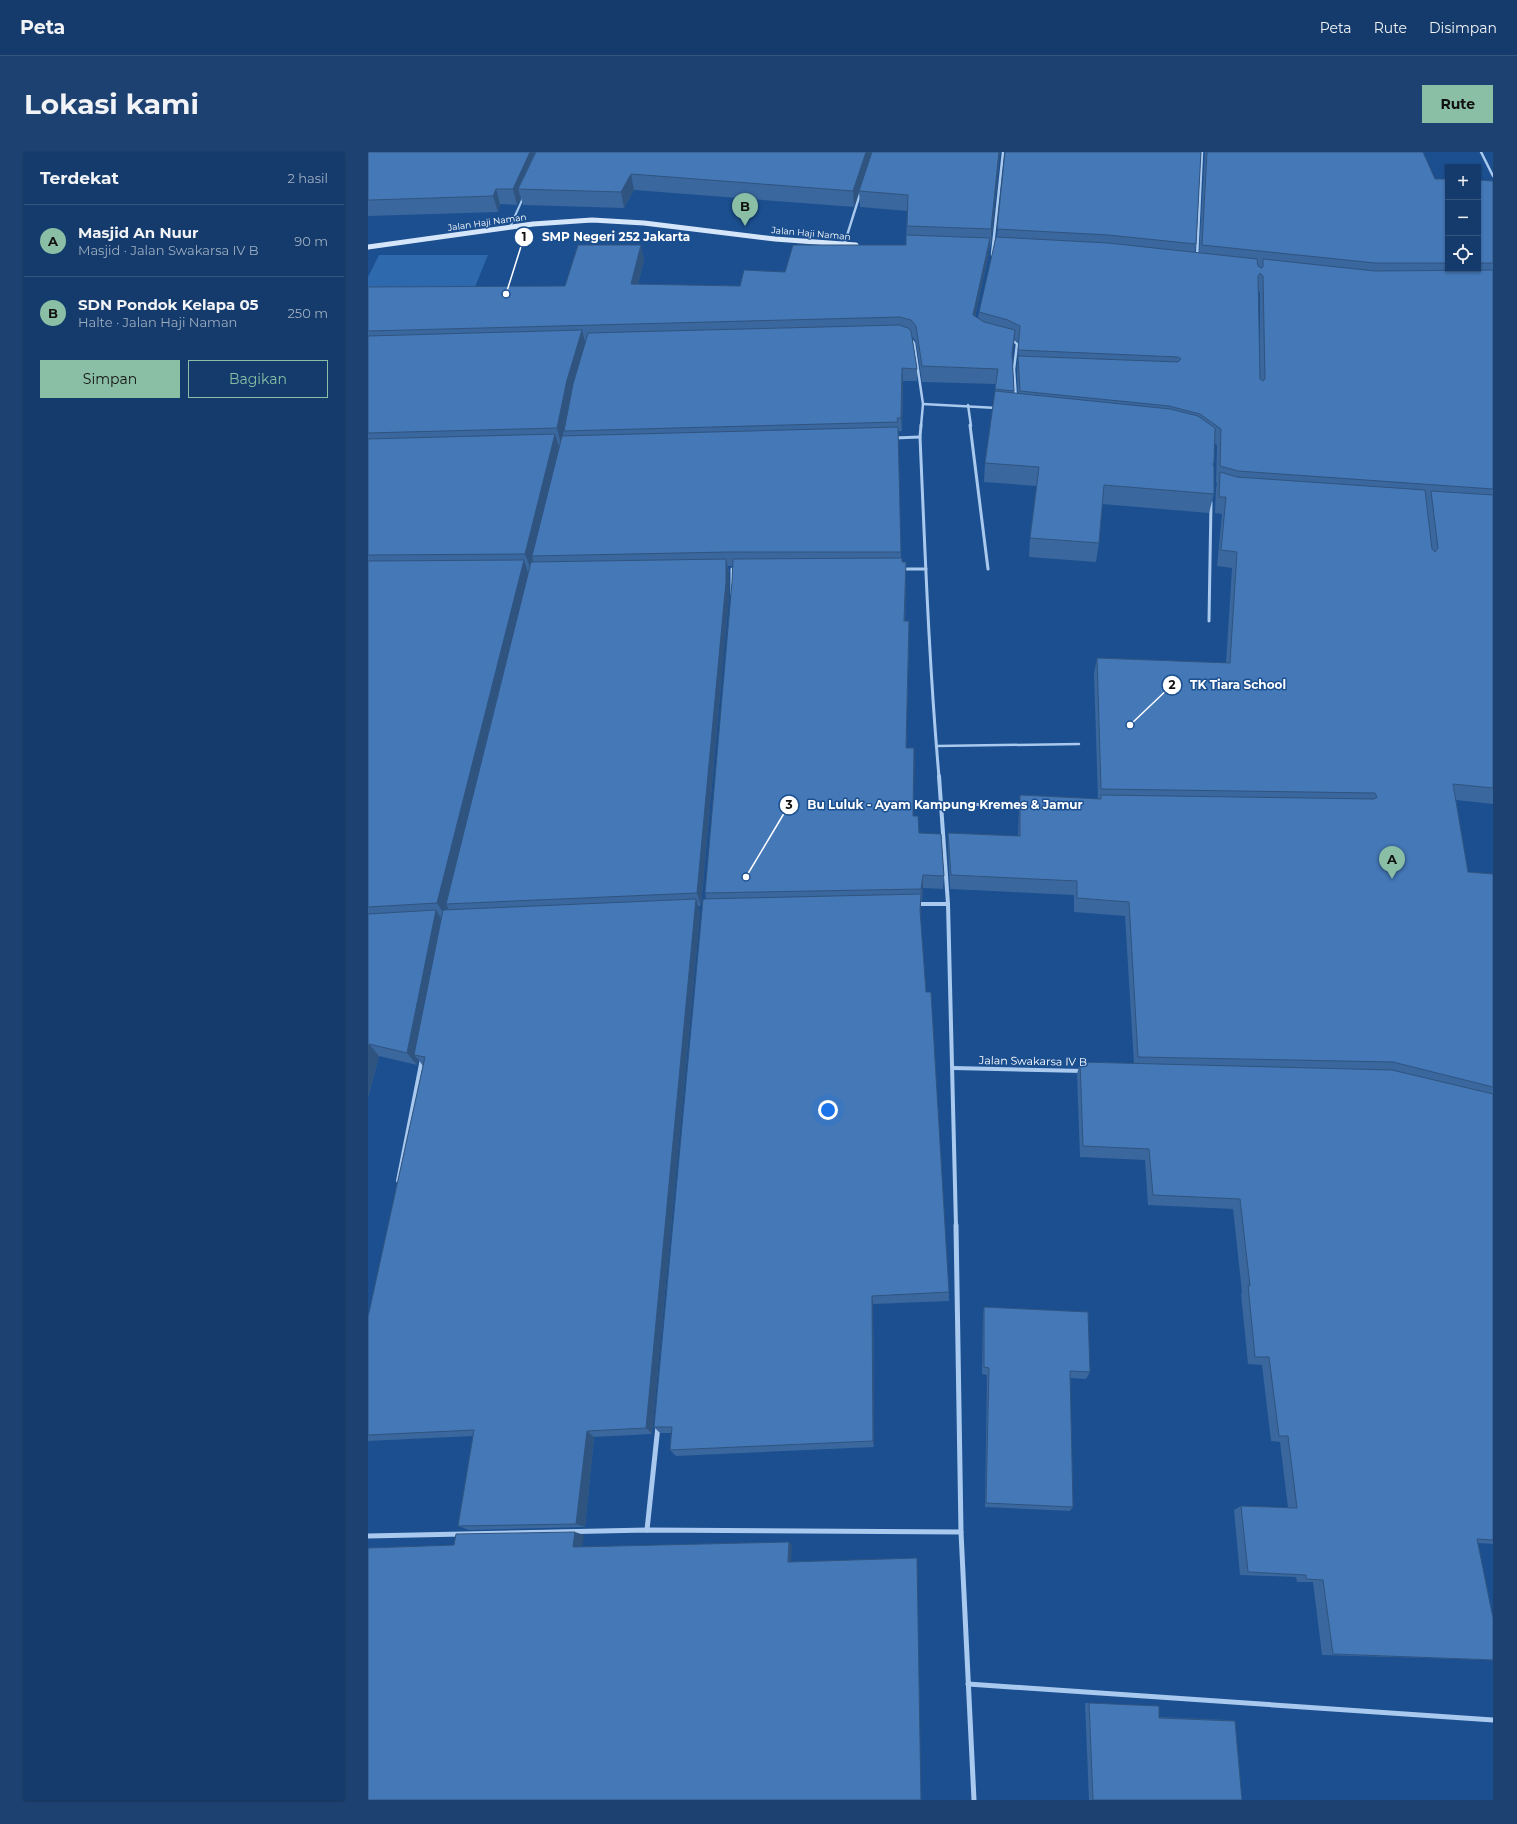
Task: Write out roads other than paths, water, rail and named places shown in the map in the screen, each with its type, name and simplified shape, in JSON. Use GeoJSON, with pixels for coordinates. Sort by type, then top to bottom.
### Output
{"type":"FeatureCollection","features":[{"type":"Feature","properties":{"kind":"street"},"geometry":{"type":"LineString","coordinates":[[992,256],[1003,152]]}},
{"type":"Feature","properties":{"kind":"street"},"geometry":{"type":"LineString","coordinates":[[1196,265],[1202,152]]}},
{"type":"Feature","properties":{"kind":"street"},"geometry":{"type":"LineString","coordinates":[[1481,152],[1493,176]]}},
{"type":"Feature","properties":{"kind":"street"},"geometry":{"type":"LineString","coordinates":[[844,245],[862,190]]}},
{"type":"Feature","properties":{"kind":"street","name":"Jalan Haji Naman"},"geometry":{"type":"LineString","coordinates":[[368,246],[510,227],[592,220],[644,223],[776,239],[865,246]]}},
{"type":"Feature","properties":{"kind":"street"},"geometry":{"type":"LineString","coordinates":[[986,249],[1000,250]]}},
{"type":"Feature","properties":{"kind":"street"},"geometry":{"type":"LineString","coordinates":[[905,336],[910,338],[914,343],[923,404],[920,437],[926,569],[936,746],[942,804],[948,904],[953,1068],[961,1532],[974,1800]]}},
{"type":"Feature","properties":{"kind":"street"},"geometry":{"type":"LineString","coordinates":[[1005,337],[1012,339],[1017,344],[1014,369],[1016,403]]}},
{"type":"Feature","properties":{"kind":"street"},"geometry":{"type":"LineString","coordinates":[[1014,369],[1022,370]]}},
{"type":"Feature","properties":{"kind":"street"},"geometry":{"type":"LineString","coordinates":[[923,404],[1003,409]]}},
{"type":"Feature","properties":{"kind":"street"},"geometry":{"type":"LineString","coordinates":[[968,406],[988,569]]}},
{"type":"Feature","properties":{"kind":"street"},"geometry":{"type":"LineString","coordinates":[[888,438],[920,437]]}},
{"type":"Feature","properties":{"kind":"street"},"geometry":{"type":"LineString","coordinates":[[1209,621],[1211,500]]}},
{"type":"Feature","properties":{"kind":"street"},"geometry":{"type":"LineString","coordinates":[[724,569],[740,569]]}},
{"type":"Feature","properties":{"kind":"street"},"geometry":{"type":"LineString","coordinates":[[732,569],[732,596]]}},
{"type":"Feature","properties":{"kind":"street"},"geometry":{"type":"LineString","coordinates":[[895,569],[926,569]]}},
{"type":"Feature","properties":{"kind":"street"},"geometry":{"type":"LineString","coordinates":[[908,904],[948,904]]}},
{"type":"Feature","properties":{"kind":"street"},"geometry":{"type":"LineString","coordinates":[[397,1186],[423,1052]]}},
{"type":"Feature","properties":{"kind":"street","name":"Jalan Swakarsa IV B"},"geometry":{"type":"LineString","coordinates":[[953,1068],[1087,1071]]}},
{"type":"Feature","properties":{"kind":"street"},"geometry":{"type":"LineString","coordinates":[[646,1530],[659,1417]]}},
{"type":"Feature","properties":{"kind":"street"},"geometry":{"type":"LineString","coordinates":[[368,1536],[646,1530],[961,1532]]}},
{"type":"Feature","properties":{"kind":"street"},"geometry":{"type":"LineString","coordinates":[[968,1684],[1493,1720]]}},
{"type":"Feature","properties":{"kind":"lane"},"geometry":{"type":"LineString","coordinates":[[510,227],[525,193]]}},
{"type":"Feature","properties":{"kind":"lane"},"geometry":{"type":"LineString","coordinates":[[936,746],[1079,744]]}},
{"type":"Feature","properties":{"kind":"lane"},"geometry":{"type":"LineString","coordinates":[[942,804],[1029,805]]}},
{"type":"Feature","properties":{"kind":"place","name":"SDN Pondok Kelapa 05"},"geometry":{"type":"Point","coordinates":[745,226]}},
{"type":"Feature","properties":{"kind":"place","name":"SMP Negeri 252 Jakarta"},"geometry":{"type":"Point","coordinates":[506,294]}},
{"type":"Feature","properties":{"kind":"place","name":"TK Tiara School"},"geometry":{"type":"Point","coordinates":[1130,725]}},
{"type":"Feature","properties":{"kind":"place","name":"Bu Luluk - Ayam Kampung Kremes & Jamur"},"geometry":{"type":"Point","coordinates":[746,877]}},
{"type":"Feature","properties":{"kind":"place","name":"Masjid An Nuur"},"geometry":{"type":"Point","coordinates":[1392,879]}}]}
